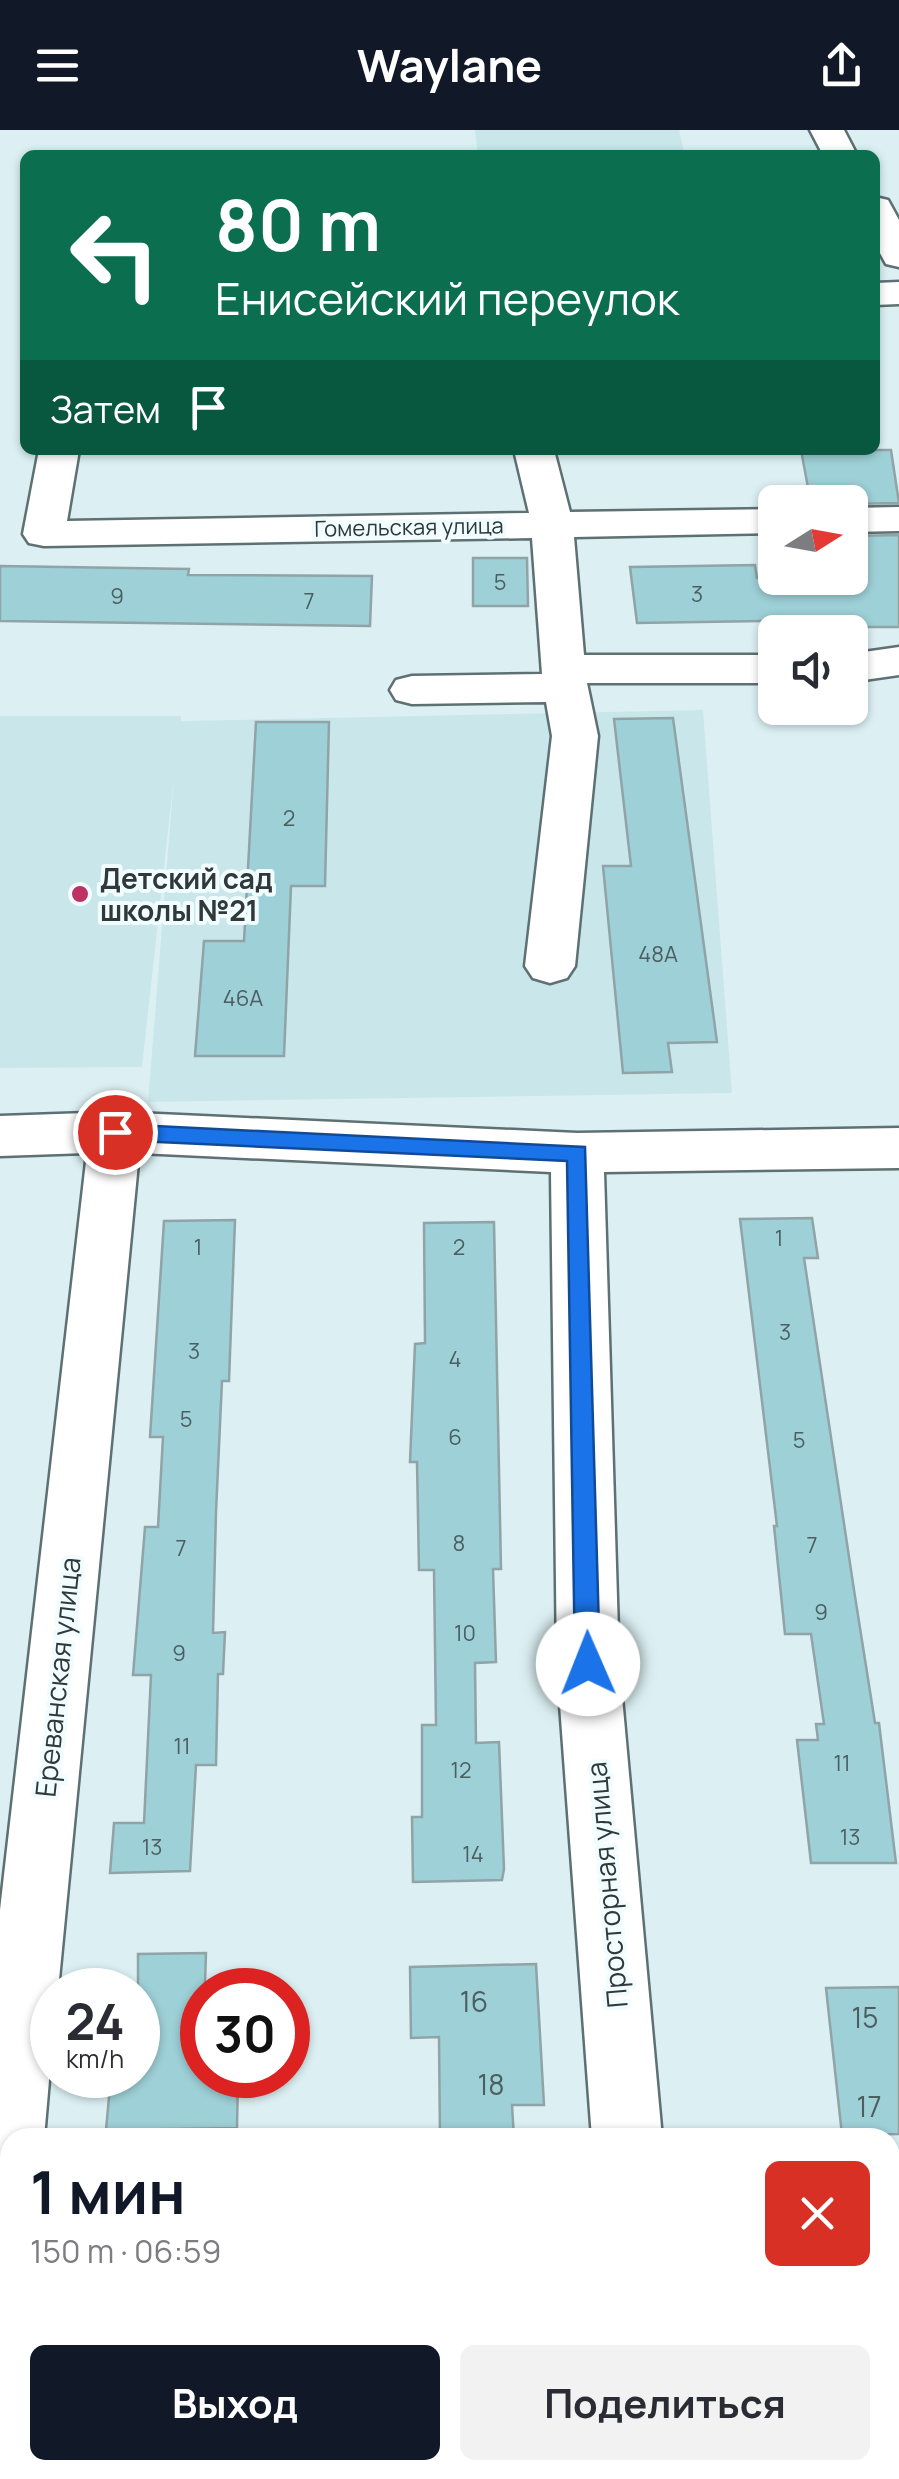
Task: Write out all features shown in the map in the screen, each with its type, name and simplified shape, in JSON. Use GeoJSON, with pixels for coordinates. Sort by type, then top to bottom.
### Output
{"type":"FeatureCollection","features":[{"type":"Feature","properties":{"kind":"street"},"geometry":{"type":"LineString","coordinates":[[880,218],[899,256]]}},
{"type":"Feature","properties":{"kind":"street","name":"Гомельская улица"},"geometry":{"type":"LineString","coordinates":[[57,455],[44,534],[758,521]]}},
{"type":"Feature","properties":{"kind":"street"},"geometry":{"type":"LineString","coordinates":[[535,455],[552,524],[565,679],[575,736],[550,966]]}},
{"type":"Feature","properties":{"kind":"street"},"geometry":{"type":"LineString","coordinates":[[868,520],[899,519]]}},
{"type":"Feature","properties":{"kind":"street"},"geometry":{"type":"LineString","coordinates":[[868,665],[899,661]]}},
{"type":"Feature","properties":{"kind":"street"},"geometry":{"type":"LineString","coordinates":[[412,690],[758,669]]}},
{"type":"Feature","properties":{"kind":"street"},"geometry":{"type":"LineString","coordinates":[[0,1136],[115,1132],[577,1153],[899,1148]]}},
{"type":"Feature","properties":{"kind":"street","name":"Ереванская улица"},"geometry":{"type":"LineString","coordinates":[[10,2128],[115,1132]]}},
{"type":"Feature","properties":{"kind":"street","name":"Просторная улица"},"geometry":{"type":"LineString","coordinates":[[577,1153],[588,1664],[626,2128]]}},
{"type":"Feature","properties":{"kind":"shaded area"},"geometry":{"type":"Polygon","coordinates":[[[475,130],[679,130],[684,150],[477,150],[475,130]]]}},
{"type":"Feature","properties":{"kind":"shaded area"},"geometry":{"type":"Polygon","coordinates":[[[703,710],[732,1093],[148,1102],[174,777],[142,1067],[0,1068],[0,716],[181,716],[181,721],[703,710]]]}},
{"type":"Feature","properties":{"kind":"building"},"geometry":{"type":"Polygon","coordinates":[[[880,450],[891,450],[899,503],[868,504],[868,485],[808,485],[802,455],[880,455],[880,450]]]}},
{"type":"Feature","properties":{"kind":"building"},"geometry":{"type":"Polygon","coordinates":[[[899,535],[899,627],[868,627],[868,615],[758,615],[758,621],[637,623],[630,567],[755,565],[758,595],[868,595],[868,536],[899,535]]]}},
{"type":"Feature","properties":{"kind":"building"},"geometry":{"type":"Polygon","coordinates":[[[473,558],[527,558],[528,606],[473,606],[473,558]]]}},
{"type":"Feature","properties":{"kind":"building"},"geometry":{"type":"Polygon","coordinates":[[[0,566],[189,569],[188,575],[372,576],[370,626],[0,621],[0,566]]]}},
{"type":"Feature","properties":{"kind":"building"},"geometry":{"type":"Polygon","coordinates":[[[673,718],[717,1042],[668,1043],[672,1072],[623,1073],[603,866],[631,866],[614,719],[673,718]]]}},
{"type":"Feature","properties":{"kind":"building"},"geometry":{"type":"Polygon","coordinates":[[[256,722],[329,722],[325,886],[291,886],[284,1056],[195,1056],[204,941],[244,941],[256,722]]]}},
{"type":"Feature","properties":{"kind":"building"},"geometry":{"type":"Polygon","coordinates":[[[812,1218],[818,1258],[804,1258],[875,1723],[879,1723],[896,1863],[811,1863],[797,1740],[818,1740],[816,1724],[824,1724],[811,1634],[785,1634],[777,1526],[740,1219],[812,1218]]]}},
{"type":"Feature","properties":{"kind":"building"},"geometry":{"type":"Polygon","coordinates":[[[235,1220],[229,1381],[222,1381],[216,1512],[213,1633],[225,1632],[223,1674],[218,1674],[216,1765],[196,1765],[190,1871],[110,1873],[114,1823],[144,1823],[151,1675],[133,1675],[145,1527],[158,1527],[163,1437],[150,1437],[164,1221],[235,1220]]]}},
{"type":"Feature","properties":{"kind":"building"},"geometry":{"type":"Polygon","coordinates":[[[494,1222],[501,1569],[493,1569],[496,1662],[475,1663],[476,1743],[499,1742],[504,1869],[502,1880],[413,1882],[412,1817],[422,1817],[422,1725],[436,1725],[434,1570],[419,1570],[417,1462],[410,1462],[415,1344],[425,1343],[424,1223],[494,1222]]]}},
{"type":"Feature","properties":{"kind":"building"},"geometry":{"type":"Polygon","coordinates":[[[206,1953],[206,1968],[180,1968],[180,2098],[238,2098],[237,2128],[106,2128],[109,2098],[160,2098],[160,1968],[138,1968],[138,1954],[206,1953]]]}},
{"type":"Feature","properties":{"kind":"building"},"geometry":{"type":"Polygon","coordinates":[[[536,1964],[544,2105],[512,2105],[513,2128],[440,2128],[439,2037],[411,2038],[410,1967],[536,1964]]]}},
{"type":"Feature","properties":{"kind":"building"},"geometry":{"type":"Polygon","coordinates":[[[899,1987],[899,2128],[841,2128],[826,1988],[899,1987]]]}},
{"type":"Feature","properties":{"kind":"place","name":"Детский сад школы №21"},"geometry":{"type":"Point","coordinates":[80,894]}},
{"type":"Feature","properties":{"kind":"route"},"geometry":{"type":"LineString","coordinates":[[115,1132],[577,1153],[588,1664]]}}]}
